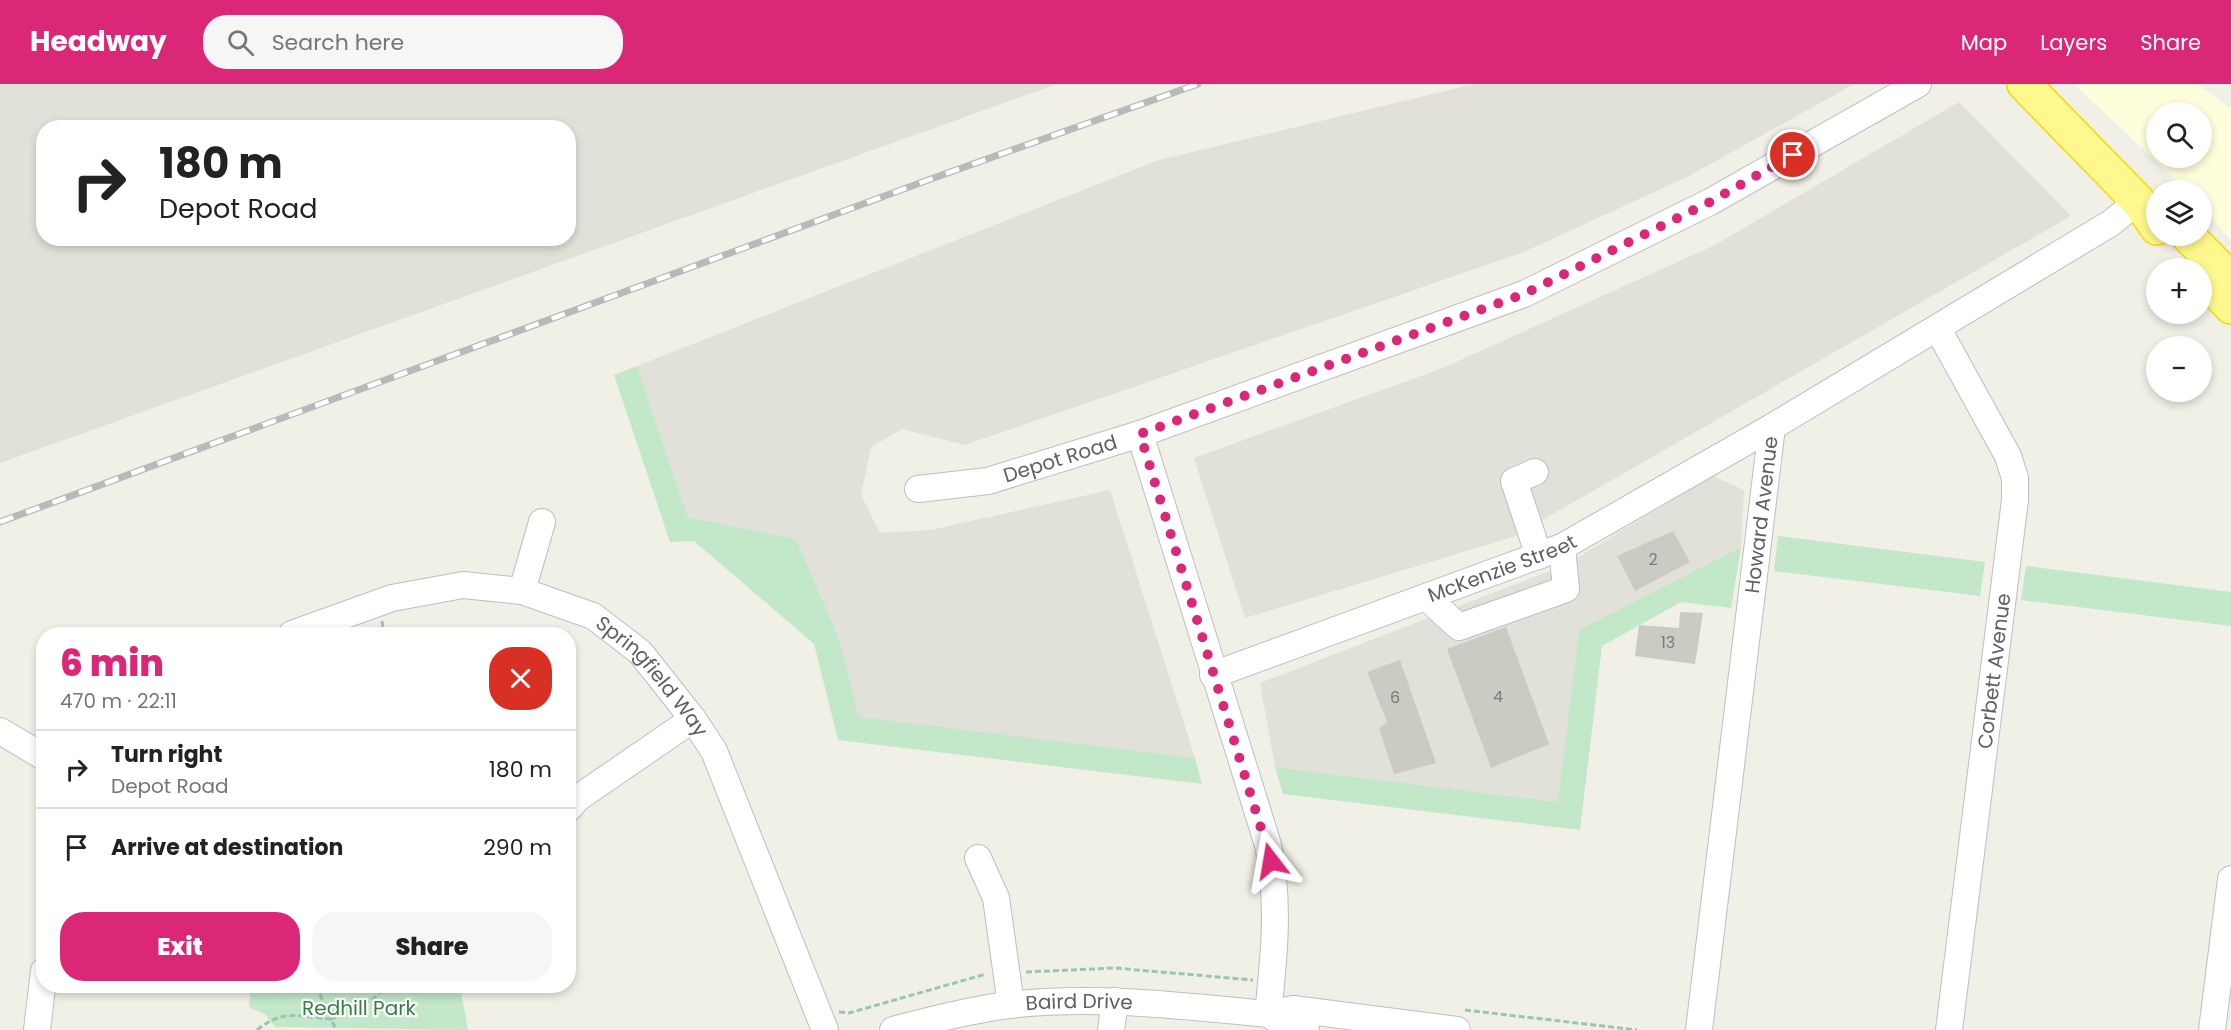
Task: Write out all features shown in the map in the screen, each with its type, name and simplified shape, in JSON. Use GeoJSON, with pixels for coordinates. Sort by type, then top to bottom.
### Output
{"type":"FeatureCollection","features":[{"type":"Feature","properties":{"kind":"highway"},"geometry":{"type":"LineString","coordinates":[[2024,84],[2146,205]]}},
{"type":"Feature","properties":{"kind":"highway"},"geometry":{"type":"LineString","coordinates":[[2173,246],[2184,258]]}},
{"type":"Feature","properties":{"kind":"highway"},"geometry":{"type":"LineString","coordinates":[[2198,246],[2231,279]]}},
{"type":"Feature","properties":{"kind":"highway"},"geometry":{"type":"LineString","coordinates":[[2212,287],[2231,307]]}},
{"type":"Feature","properties":{"kind":"street","name":"Depot Road"},"geometry":{"type":"LineString","coordinates":[[918,489],[988,481],[1140,434],[1524,294],[1710,202],[1918,84]]}},
{"type":"Feature","properties":{"kind":"street","name":"Howard Avenue"},"geometry":{"type":"LineString","coordinates":[[1699,1030],[1772,428],[2111,223],[2146,208]]}},
{"type":"Feature","properties":{"kind":"street","name":"Corbett Avenue"},"geometry":{"type":"LineString","coordinates":[[1938,329],[2008,456],[2014,478],[2015,500],[1949,1030]]}},
{"type":"Feature","properties":{"kind":"street","name":"McKenzie Street"},"geometry":{"type":"LineString","coordinates":[[1214,675],[1551,551],[1772,428]]}},
{"type":"Feature","properties":{"kind":"street"},"geometry":{"type":"LineString","coordinates":[[1140,434],[1268,845],[1274,876],[1276,930],[1268,1014]]}},
{"type":"Feature","properties":{"kind":"street"},"geometry":{"type":"LineString","coordinates":[[1427,598],[1458,627],[1566,589],[1551,551],[1514,481],[1535,472]]}},
{"type":"Feature","properties":{"kind":"street"},"geometry":{"type":"LineString","coordinates":[[522,591],[542,522]]}},
{"type":"Feature","properties":{"kind":"street","name":"Springfield Way"},"geometry":{"type":"LineString","coordinates":[[311,627],[392,598],[463,585],[522,591],[592,616],[640,652],[693,719],[714,751],[825,1030]]}},
{"type":"Feature","properties":{"kind":"street"},"geometry":{"type":"LineString","coordinates":[[576,800],[693,719]]}},
{"type":"Feature","properties":{"kind":"street"},"geometry":{"type":"LineString","coordinates":[[0,731],[36,752]]}},
{"type":"Feature","properties":{"kind":"street"},"geometry":{"type":"LineString","coordinates":[[978,858],[996,898],[1011,1005]]}},
{"type":"Feature","properties":{"kind":"street"},"geometry":{"type":"LineString","coordinates":[[2212,1030],[2231,879]]}},
{"type":"Feature","properties":{"kind":"street"},"geometry":{"type":"LineString","coordinates":[[37,1030],[41,993]]}},
{"type":"Feature","properties":{"kind":"street"},"geometry":{"type":"LineString","coordinates":[[1111,1030],[1115,1001]]}},
{"type":"Feature","properties":{"kind":"street","name":"Baird Drive"},"geometry":{"type":"LineString","coordinates":[[893,1030],[965,1012],[1011,1005],[1115,1001],[1268,1014],[1293,1009],[1457,1030]]}},
{"type":"Feature","properties":{"kind":"street","name":"Baird Drive"},"geometry":{"type":"LineString","coordinates":[[1268,1014],[1290,1028],[1306,1030]]}},
{"type":"Feature","properties":{"kind":"path"},"geometry":{"type":"LineString","coordinates":[[319,993],[336,1030]]}},
{"type":"Feature","properties":{"kind":"path"},"geometry":{"type":"LineString","coordinates":[[257,1030],[267,1022],[289,1015],[331,1018],[361,1006],[380,993]]}},
{"type":"Feature","properties":{"kind":"shaded area"},"geometry":{"type":"Polygon","coordinates":[[[0,84],[1057,84],[0,463],[0,84]]]}},
{"type":"Feature","properties":{"kind":"shaded area"},"geometry":{"type":"Polygon","coordinates":[[[1474,84],[1854,84],[1689,176],[1524,252],[965,445],[902,429],[871,447],[861,495],[880,533],[931,530],[1110,490],[1195,758],[858,718],[838,636],[796,539],[688,517],[637,366],[1159,160],[1474,84]]]}},
{"type":"Feature","properties":{"kind":"shaded area"},"geometry":{"type":"Polygon","coordinates":[[[2074,84],[2198,84],[2231,109],[2231,240],[2212,219],[2212,180],[2175,180],[2163,168],[2212,168],[2212,102],[2146,102],[2146,152],[2074,84]]]}},
{"type":"Feature","properties":{"kind":"shaded area"},"geometry":{"type":"Polygon","coordinates":[[[1959,102],[2071,216],[1513,537],[1245,618],[1194,458],[1443,368],[1715,245],[1959,102]]]}},
{"type":"Feature","properties":{"kind":"shaded area"},"geometry":{"type":"Polygon","coordinates":[[[1712,476],[1744,490],[1741,547],[1579,630],[1559,802],[1275,767],[1260,683],[1565,565],[1712,476]]]}},
{"type":"Feature","properties":{"kind":"green space"},"geometry":{"type":"Polygon","coordinates":[[[637,366],[688,517],[796,539],[838,636],[859,717],[1195,758],[1202,784],[838,740],[814,644],[694,541],[670,542],[614,375],[637,366]]]}},
{"type":"Feature","properties":{"kind":"green space"},"geometry":{"type":"Polygon","coordinates":[[[1778,536],[1985,562],[1980,596],[1774,571],[1778,536]]]}},
{"type":"Feature","properties":{"kind":"green space"},"geometry":{"type":"Polygon","coordinates":[[[1741,547],[1731,608],[1681,602],[1602,646],[1580,830],[1283,794],[1275,767],[1558,802],[1579,630],[1741,547]]]}},
{"type":"Feature","properties":{"kind":"green space"},"geometry":{"type":"Polygon","coordinates":[[[2026,566],[2231,592],[2231,626],[2021,600],[2026,566]]]}},
{"type":"Feature","properties":{"kind":"green space","name":"Redhill Park"},"geometry":{"type":"Polygon","coordinates":[[[250,993],[461,993],[468,1030],[275,1027],[266,1015],[249,1007],[250,993]]]}},
{"type":"Feature","properties":{"kind":"building"},"geometry":{"type":"Polygon","coordinates":[[[1673,531],[1690,562],[1635,591],[1617,556],[1673,531]]]}},
{"type":"Feature","properties":{"kind":"building"},"geometry":{"type":"Polygon","coordinates":[[[1680,612],[1703,613],[1695,664],[1635,656],[1639,625],[1679,628],[1680,612]]]}},
{"type":"Feature","properties":{"kind":"building"},"geometry":{"type":"Polygon","coordinates":[[[1506,627],[1549,744],[1491,768],[1447,649],[1506,627]]]}},
{"type":"Feature","properties":{"kind":"building"},"geometry":{"type":"Polygon","coordinates":[[[1400,660],[1436,763],[1394,774],[1379,728],[1387,722],[1367,672],[1400,660]]]}},
{"type":"Feature","properties":{"kind":"railway"},"geometry":{"type":"LineString","coordinates":[[0,522],[928,180],[1198,84]]}},
{"type":"Feature","properties":{"kind":"route"},"geometry":{"type":"LineString","coordinates":[[1271,861],[1268,845],[1140,434],[1524,294],[1710,202],[1793,155]]}}]}
